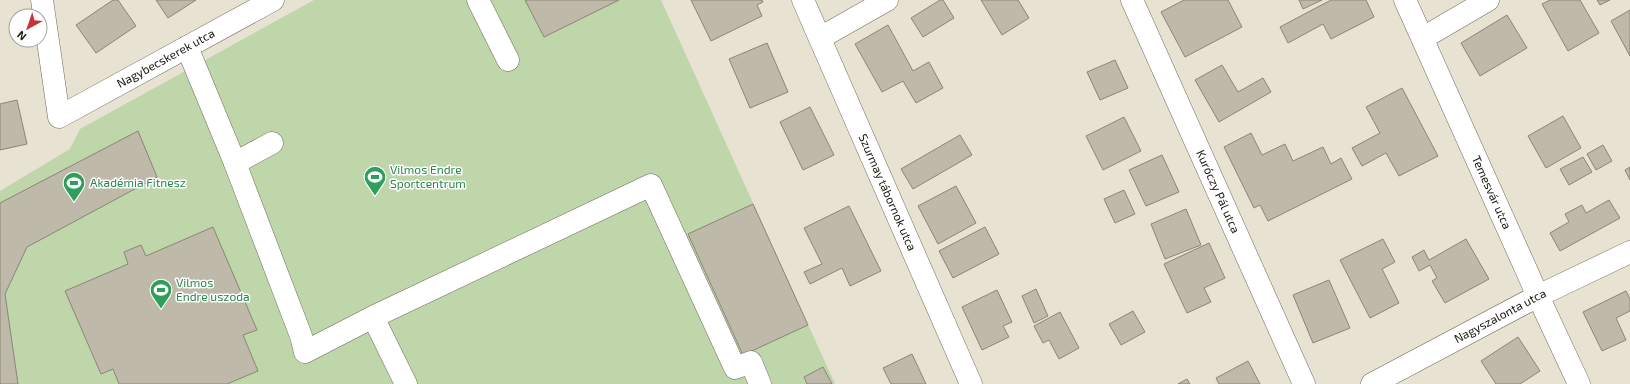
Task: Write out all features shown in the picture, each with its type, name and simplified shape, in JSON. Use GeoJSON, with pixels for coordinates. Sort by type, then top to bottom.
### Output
{"type":"FeatureCollection","features":[{"type":"Feature","properties":{"kind":"street","name":"Nagybecskerek utca"},"geometry":{"type":"LineString","coordinates":[[42,0],[59,117],[273,0]]}},
{"type":"Feature","properties":{"kind":"street"},"geometry":{"type":"LineString","coordinates":[[478,0],[508,60]]}},
{"type":"Feature","properties":{"kind":"street","name":"Szurmay tábornok utca"},"geometry":{"type":"LineString","coordinates":[[803,0],[972,384]]}},
{"type":"Feature","properties":{"kind":"street"},"geometry":{"type":"LineString","coordinates":[[820,38],[887,0]]}},
{"type":"Feature","properties":{"kind":"street","name":"Kuróczy Pál utca"},"geometry":{"type":"LineString","coordinates":[[1132,0],[1304,384]]}},
{"type":"Feature","properties":{"kind":"street","name":"Temesvár utca"},"geometry":{"type":"LineString","coordinates":[[1405,0],[1579,384]]}},
{"type":"Feature","properties":{"kind":"street"},"geometry":{"type":"LineString","coordinates":[[1423,38],[1488,0]]}},
{"type":"Feature","properties":{"kind":"street"},"geometry":{"type":"LineString","coordinates":[[187,47],[235,164],[301,336],[305,352],[373,317],[651,185],[735,368],[751,362],[760,384]]}},
{"type":"Feature","properties":{"kind":"street"},"geometry":{"type":"LineString","coordinates":[[235,164],[272,143]]}},
{"type":"Feature","properties":{"kind":"street","name":"Nagyszalonta utca"},"geometry":{"type":"LineString","coordinates":[[1372,384],[1538,296],[1630,252]]}},
{"type":"Feature","properties":{"kind":"street"},"geometry":{"type":"LineString","coordinates":[[373,317],[406,384]]}},
{"type":"Feature","properties":{"kind":"green space","name":"Vilmos Endre Sportcentrum"},"geometry":{"type":"Polygon","coordinates":[[[314,0],[661,0],[835,384],[0,384],[0,191],[70,149],[80,129],[314,0]]]}},
{"type":"Feature","properties":{"kind":"building"},"geometry":{"type":"Polygon","coordinates":[[[113,0],[118,0],[136,26],[96,53],[76,25],[113,0]]]}},
{"type":"Feature","properties":{"kind":"building"},"geometry":{"type":"Polygon","coordinates":[[[156,0],[196,0],[168,18],[156,0]]]}},
{"type":"Feature","properties":{"kind":"building"},"geometry":{"type":"Polygon","coordinates":[[[525,0],[619,0],[544,37],[525,0]]]}},
{"type":"Feature","properties":{"kind":"building"},"geometry":{"type":"Polygon","coordinates":[[[691,0],[762,0],[763,2],[757,5],[762,16],[711,41],[691,0]]]}},
{"type":"Feature","properties":{"kind":"building"},"geometry":{"type":"Polygon","coordinates":[[[940,0],[943,0],[954,18],[923,37],[911,18],[940,0]]]}},
{"type":"Feature","properties":{"kind":"building"},"geometry":{"type":"Polygon","coordinates":[[[981,0],[1018,0],[1029,18],[1002,35],[981,0]]]}},
{"type":"Feature","properties":{"kind":"building"},"geometry":{"type":"Polygon","coordinates":[[[1184,0],[1228,0],[1242,27],[1185,57],[1161,12],[1184,0]]]}},
{"type":"Feature","properties":{"kind":"building"},"geometry":{"type":"Polygon","coordinates":[[[1299,0],[1322,0],[1303,9],[1299,0]]]}},
{"type":"Feature","properties":{"kind":"building"},"geometry":{"type":"Polygon","coordinates":[[[1331,0],[1366,0],[1374,17],[1331,39],[1323,24],[1288,43],[1280,27],[1331,0]]]}},
{"type":"Feature","properties":{"kind":"building"},"geometry":{"type":"Polygon","coordinates":[[[1550,0],[1580,0],[1599,33],[1568,51],[1542,4],[1550,0]]]}},
{"type":"Feature","properties":{"kind":"building"},"geometry":{"type":"Polygon","coordinates":[[[1597,0],[1610,0],[1600,5],[1597,0]]]}},
{"type":"Feature","properties":{"kind":"building"},"geometry":{"type":"Polygon","coordinates":[[[1630,10],[1630,56],[1611,21],[1630,10]]]}},
{"type":"Feature","properties":{"kind":"building"},"geometry":{"type":"Polygon","coordinates":[[[1507,15],[1527,48],[1480,76],[1461,43],[1507,15]]]}},
{"type":"Feature","properties":{"kind":"building"},"geometry":{"type":"Polygon","coordinates":[[[888,25],[913,71],[929,62],[943,88],[916,103],[903,81],[882,92],[855,44],[888,25]]]}},
{"type":"Feature","properties":{"kind":"building"},"geometry":{"type":"Polygon","coordinates":[[[767,43],[788,92],[750,108],[729,59],[767,43]]]}},
{"type":"Feature","properties":{"kind":"building"},"geometry":{"type":"Polygon","coordinates":[[[1115,60],[1128,88],[1100,100],[1087,72],[1115,60]]]}},
{"type":"Feature","properties":{"kind":"building"},"geometry":{"type":"Polygon","coordinates":[[[1222,65],[1238,92],[1263,78],[1271,92],[1219,122],[1195,80],[1222,65]]]}},
{"type":"Feature","properties":{"kind":"building"},"geometry":{"type":"Polygon","coordinates":[[[1402,88],[1438,156],[1399,176],[1386,153],[1362,166],[1352,148],[1380,133],[1366,107],[1402,88]]]}},
{"type":"Feature","properties":{"kind":"building"},"geometry":{"type":"Polygon","coordinates":[[[17,100],[27,144],[0,150],[0,104],[17,100]]]}},
{"type":"Feature","properties":{"kind":"building"},"geometry":{"type":"Polygon","coordinates":[[[810,107],[834,155],[803,170],[780,122],[810,107]]]}},
{"type":"Feature","properties":{"kind":"building"},"geometry":{"type":"Polygon","coordinates":[[[1563,116],[1581,148],[1546,168],[1528,136],[1563,116]]]}},
{"type":"Feature","properties":{"kind":"building"},"geometry":{"type":"Polygon","coordinates":[[[1124,117],[1141,151],[1103,170],[1086,136],[1124,117]]]}},
{"type":"Feature","properties":{"kind":"building"},"geometry":{"type":"Polygon","coordinates":[[[138,131],[157,177],[27,247],[5,294],[18,384],[0,384],[0,203],[138,131]]]}},
{"type":"Feature","properties":{"kind":"building"},"geometry":{"type":"Polygon","coordinates":[[[1251,133],[1262,155],[1285,144],[1293,161],[1323,147],[1331,164],[1341,158],[1352,179],[1268,221],[1260,205],[1254,208],[1224,147],[1251,133]]]}},
{"type":"Feature","properties":{"kind":"building"},"geometry":{"type":"Polygon","coordinates":[[[960,135],[972,155],[913,189],[901,169],[960,135]]]}},
{"type":"Feature","properties":{"kind":"building"},"geometry":{"type":"Polygon","coordinates":[[[1603,145],[1612,161],[1596,170],[1587,154],[1603,145]]]}},
{"type":"Feature","properties":{"kind":"building"},"geometry":{"type":"Polygon","coordinates":[[[1162,155],[1179,192],[1146,206],[1129,170],[1162,155]]]}},
{"type":"Feature","properties":{"kind":"building"},"geometry":{"type":"Polygon","coordinates":[[[1583,157],[1592,172],[1569,185],[1560,169],[1583,157]]]}},
{"type":"Feature","properties":{"kind":"building"},"geometry":{"type":"Polygon","coordinates":[[[1630,167],[1630,180],[1625,170],[1630,167]]]}},
{"type":"Feature","properties":{"kind":"building"},"geometry":{"type":"Polygon","coordinates":[[[956,186],[976,223],[938,244],[918,206],[956,186]]]}},
{"type":"Feature","properties":{"kind":"building"},"geometry":{"type":"Polygon","coordinates":[[[1124,190],[1135,214],[1115,223],[1104,199],[1124,190]]]}},
{"type":"Feature","properties":{"kind":"building"},"geometry":{"type":"Polygon","coordinates":[[[1609,200],[1620,218],[1560,251],[1550,233],[1569,222],[1565,214],[1582,205],[1586,213],[1609,200]]]}},
{"type":"Feature","properties":{"kind":"building"},"geometry":{"type":"Polygon","coordinates":[[[753,204],[808,325],[743,355],[688,234],[753,204]]]}},
{"type":"Feature","properties":{"kind":"building"},"geometry":{"type":"Polygon","coordinates":[[[849,206],[881,271],[850,286],[842,268],[810,284],[804,272],[822,264],[804,228],[849,206]]]}},
{"type":"Feature","properties":{"kind":"building"},"geometry":{"type":"Polygon","coordinates":[[[1186,209],[1201,245],[1165,259],[1151,224],[1186,209]]]}},
{"type":"Feature","properties":{"kind":"building","name":"Vilmos Endre uszoda"},"geometry":{"type":"Polygon","coordinates":[[[213,227],[257,330],[243,335],[258,371],[227,384],[119,384],[113,369],[101,374],[65,291],[128,264],[124,252],[141,245],[146,256],[213,227]]]}},
{"type":"Feature","properties":{"kind":"building"},"geometry":{"type":"Polygon","coordinates":[[[985,227],[999,254],[953,278],[939,251],[985,227]]]}},
{"type":"Feature","properties":{"kind":"building"},"geometry":{"type":"Polygon","coordinates":[[[1383,239],[1395,262],[1382,269],[1399,303],[1370,318],[1340,260],[1383,239]]]}},
{"type":"Feature","properties":{"kind":"building"},"geometry":{"type":"Polygon","coordinates":[[[1466,239],[1489,279],[1445,303],[1432,281],[1437,278],[1430,265],[1419,271],[1412,257],[1424,250],[1429,260],[1466,239]]]}},
{"type":"Feature","properties":{"kind":"building"},"geometry":{"type":"Polygon","coordinates":[[[1209,243],[1225,278],[1204,288],[1211,302],[1187,313],[1164,264],[1209,243]]]}},
{"type":"Feature","properties":{"kind":"building"},"geometry":{"type":"Polygon","coordinates":[[[1329,280],[1350,328],[1313,343],[1293,295],[1329,280]]]}},
{"type":"Feature","properties":{"kind":"building"},"geometry":{"type":"Polygon","coordinates":[[[1036,289],[1048,316],[1034,323],[1022,296],[1036,289]]]}},
{"type":"Feature","properties":{"kind":"building"},"geometry":{"type":"Polygon","coordinates":[[[997,290],[1012,322],[1003,326],[1009,337],[982,350],[962,307],[997,290]]]}},
{"type":"Feature","properties":{"kind":"building"},"geometry":{"type":"Polygon","coordinates":[[[1626,291],[1630,299],[1630,311],[1616,318],[1626,340],[1602,351],[1583,312],[1626,291]]]}},
{"type":"Feature","properties":{"kind":"building"},"geometry":{"type":"Polygon","coordinates":[[[1133,311],[1145,332],[1121,345],[1109,324],[1133,311]]]}},
{"type":"Feature","properties":{"kind":"building"},"geometry":{"type":"Polygon","coordinates":[[[1060,312],[1079,348],[1059,359],[1049,340],[1043,343],[1034,326],[1060,312]]]}},
{"type":"Feature","properties":{"kind":"building"},"geometry":{"type":"Polygon","coordinates":[[[1518,337],[1540,371],[1520,384],[1496,384],[1481,361],[1518,337]]]}},
{"type":"Feature","properties":{"kind":"building"},"geometry":{"type":"Polygon","coordinates":[[[912,354],[926,384],[891,384],[883,368],[912,354]]]}},
{"type":"Feature","properties":{"kind":"building"},"geometry":{"type":"Polygon","coordinates":[[[1248,361],[1260,384],[1219,384],[1216,378],[1248,361]]]}},
{"type":"Feature","properties":{"kind":"building"},"geometry":{"type":"Polygon","coordinates":[[[823,367],[832,384],[807,384],[804,377],[823,367]]]}},
{"type":"Feature","properties":{"kind":"building"},"geometry":{"type":"Polygon","coordinates":[[[1187,379],[1190,384],[1178,384],[1187,379]]]}},
{"type":"Feature","properties":{"kind":"place","name":"Vilmos Endre Sportcentrum"},"geometry":{"type":"Point","coordinates":[375,196]}},
{"type":"Feature","properties":{"kind":"place","name":"Akadémia Fitnesz"},"geometry":{"type":"Point","coordinates":[74,202]}},
{"type":"Feature","properties":{"kind":"place","name":"Vilmos Endre uszoda"},"geometry":{"type":"Point","coordinates":[161,310]}}]}
